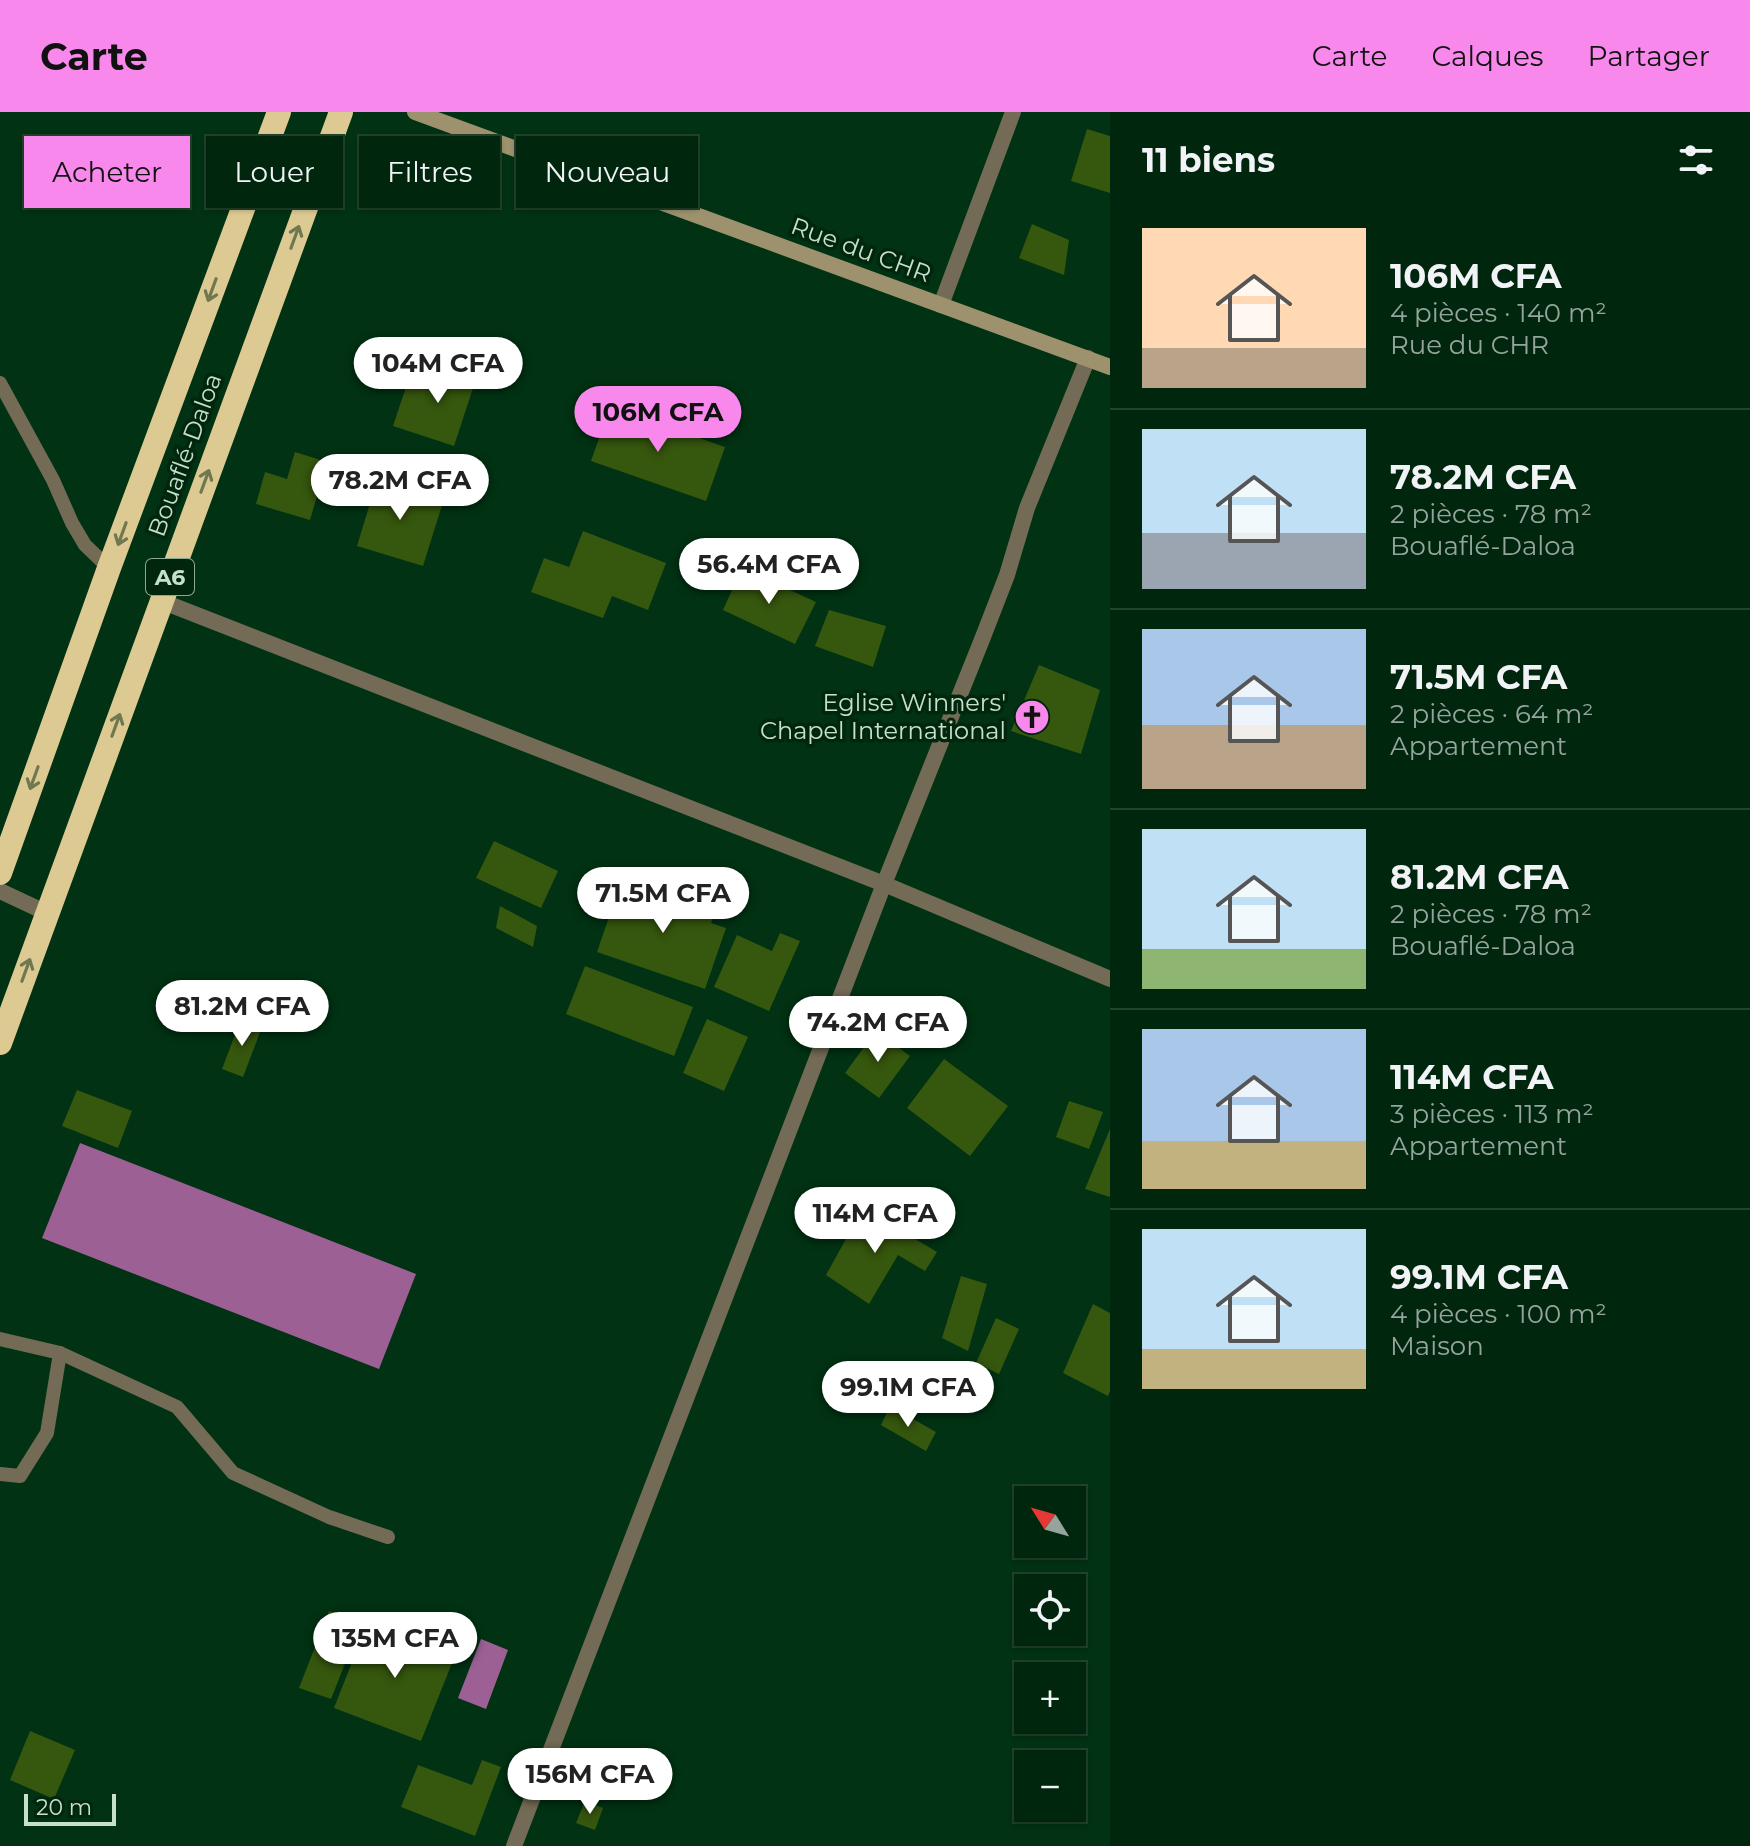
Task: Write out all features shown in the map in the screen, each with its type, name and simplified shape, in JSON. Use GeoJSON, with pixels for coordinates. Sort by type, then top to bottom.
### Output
{"type":"FeatureCollection","features":[{"type":"Feature","properties":{"kind":"highway","name":"Bouaflé-Daloa"},"geometry":{"type":"LineString","coordinates":[[0,873],[109,568],[279,112]]}},
{"type":"Feature","properties":{"kind":"highway","name":"Bouaflé-Daloa"},"geometry":{"type":"LineString","coordinates":[[0,1043],[341,112]]}},
{"type":"Feature","properties":{"kind":"street","name":"Rue du CHR"},"geometry":{"type":"LineString","coordinates":[[415,112],[1110,367]]}},
{"type":"Feature","properties":{"kind":"street"},"geometry":{"type":"LineString","coordinates":[[941,305],[1013,112]]}},
{"type":"Feature","properties":{"kind":"street"},"geometry":{"type":"LineString","coordinates":[[514,1846],[884,884],[1007,575],[1027,508],[1088,358]]}},
{"type":"Feature","properties":{"kind":"street"},"geometry":{"type":"LineString","coordinates":[[161,601],[884,884],[1110,979]]}},
{"type":"Feature","properties":{"kind":"street"},"geometry":{"type":"LineString","coordinates":[[0,891],[47,913]]}},
{"type":"Feature","properties":{"kind":"lane"},"geometry":{"type":"LineString","coordinates":[[0,383],[85,545],[109,568]]}},
{"type":"Feature","properties":{"kind":"lane"},"geometry":{"type":"LineString","coordinates":[[0,1339],[60,1353],[177,1407],[233,1473],[329,1517],[388,1537]]}},
{"type":"Feature","properties":{"kind":"lane"},"geometry":{"type":"LineString","coordinates":[[0,1474],[20,1476],[47,1433],[60,1353]]}},
{"type":"Feature","properties":{"kind":"shaded area"},"geometry":{"type":"Polygon","coordinates":[[[80,1143],[416,1274],[379,1369],[42,1238],[80,1143]]]}},
{"type":"Feature","properties":{"kind":"shaded area"},"geometry":{"type":"Polygon","coordinates":[[[481,1639],[508,1650],[486,1709],[458,1698],[481,1639]]]}},
{"type":"Feature","properties":{"kind":"building"},"geometry":{"type":"Polygon","coordinates":[[[1087,129],[1110,136],[1110,193],[1071,181],[1087,129]]]}},
{"type":"Feature","properties":{"kind":"building"},"geometry":{"type":"Polygon","coordinates":[[[1032,224],[1069,240],[1064,275],[1019,258],[1032,224]]]}},
{"type":"Feature","properties":{"kind":"building"},"geometry":{"type":"Polygon","coordinates":[[[450,360],[479,370],[454,446],[393,426],[408,381],[440,391],[450,360]]]}},
{"type":"Feature","properties":{"kind":"building"},"geometry":{"type":"Polygon","coordinates":[[[610,407],[725,447],[706,501],[591,461],[610,407]]]}},
{"type":"Feature","properties":{"kind":"building"},"geometry":{"type":"Polygon","coordinates":[[[295,452],[327,462],[310,520],[256,504],[265,472],[287,479],[295,452]]]}},
{"type":"Feature","properties":{"kind":"building"},"geometry":{"type":"Polygon","coordinates":[[[378,477],[444,499],[423,566],[357,546],[378,477]]]}},
{"type":"Feature","properties":{"kind":"building"},"geometry":{"type":"Polygon","coordinates":[[[583,531],[666,563],[648,610],[612,596],[603,618],[531,592],[544,558],[569,567],[583,531]]]}},
{"type":"Feature","properties":{"kind":"building"},"geometry":{"type":"Polygon","coordinates":[[[742,568],[816,602],[795,644],[723,610],[742,568]]]}},
{"type":"Feature","properties":{"kind":"building"},"geometry":{"type":"Polygon","coordinates":[[[829,610],[886,626],[873,667],[815,646],[829,610]]]}},
{"type":"Feature","properties":{"kind":"building"},"geometry":{"type":"Polygon","coordinates":[[[1039,665],[1100,690],[1081,754],[1011,731],[1039,665]]]}},
{"type":"Feature","properties":{"kind":"building"},"geometry":{"type":"Polygon","coordinates":[[[494,841],[558,871],[541,908],[476,878],[494,841]]]}},
{"type":"Feature","properties":{"kind":"building"},"geometry":{"type":"Polygon","coordinates":[[[640,885],[716,911],[711,923],[726,928],[705,989],[597,952],[619,888],[637,894],[640,885]]]}},
{"type":"Feature","properties":{"kind":"building"},"geometry":{"type":"Polygon","coordinates":[[[500,906],[537,926],[533,947],[496,928],[500,906]]]}},
{"type":"Feature","properties":{"kind":"building"},"geometry":{"type":"Polygon","coordinates":[[[780,933],[800,941],[769,1011],[714,987],[737,935],[772,951],[780,933]]]}},
{"type":"Feature","properties":{"kind":"building"},"geometry":{"type":"Polygon","coordinates":[[[585,966],[693,1007],[674,1056],[566,1014],[585,966]]]}},
{"type":"Feature","properties":{"kind":"building"},"geometry":{"type":"Polygon","coordinates":[[[241,1019],[262,1027],[243,1077],[222,1069],[241,1019]]]}},
{"type":"Feature","properties":{"kind":"building"},"geometry":{"type":"Polygon","coordinates":[[[707,1019],[748,1037],[724,1091],[683,1073],[707,1019]]]}},
{"type":"Feature","properties":{"kind":"building"},"geometry":{"type":"Polygon","coordinates":[[[876,1031],[910,1056],[879,1098],[845,1073],[876,1031]]]}},
{"type":"Feature","properties":{"kind":"building"},"geometry":{"type":"Polygon","coordinates":[[[944,1059],[1008,1106],[970,1156],[907,1108],[944,1059]]]}},
{"type":"Feature","properties":{"kind":"building"},"geometry":{"type":"Polygon","coordinates":[[[77,1090],[132,1111],[118,1148],[62,1126],[77,1090]]]}},
{"type":"Feature","properties":{"kind":"building"},"geometry":{"type":"Polygon","coordinates":[[[1069,1101],[1103,1112],[1089,1149],[1056,1137],[1069,1101]]]}},
{"type":"Feature","properties":{"kind":"building"},"geometry":{"type":"Polygon","coordinates":[[[1110,1129],[1110,1197],[1085,1189],[1110,1129]]]}},
{"type":"Feature","properties":{"kind":"building"},"geometry":{"type":"Polygon","coordinates":[[[863,1208],[937,1252],[925,1271],[898,1255],[869,1304],[826,1275],[863,1208]]]}},
{"type":"Feature","properties":{"kind":"building"},"geometry":{"type":"Polygon","coordinates":[[[961,1276],[987,1284],[968,1351],[942,1338],[961,1276]]]}},
{"type":"Feature","properties":{"kind":"building"},"geometry":{"type":"Polygon","coordinates":[[[1093,1304],[1110,1313],[1108,1396],[1063,1373],[1093,1304]]]}},
{"type":"Feature","properties":{"kind":"building"},"geometry":{"type":"Polygon","coordinates":[[[996,1318],[1019,1329],[999,1374],[976,1363],[996,1318]]]}},
{"type":"Feature","properties":{"kind":"building"},"geometry":{"type":"Polygon","coordinates":[[[890,1406],[936,1432],[926,1451],[881,1425],[890,1406]]]}},
{"type":"Feature","properties":{"kind":"building"},"geometry":{"type":"Polygon","coordinates":[[[329,1611],[361,1623],[331,1699],[299,1688],[329,1611]]]}},
{"type":"Feature","properties":{"kind":"building"},"geometry":{"type":"Polygon","coordinates":[[[369,1619],[456,1653],[421,1741],[334,1708],[369,1619]]]}},
{"type":"Feature","properties":{"kind":"building"},"geometry":{"type":"Polygon","coordinates":[[[30,1731],[75,1750],[54,1799],[10,1780],[30,1731]]]}},
{"type":"Feature","properties":{"kind":"building"},"geometry":{"type":"Polygon","coordinates":[[[482,1760],[501,1767],[475,1836],[401,1807],[418,1765],[472,1785],[482,1760]]]}},
{"type":"Feature","properties":{"kind":"building"},"geometry":{"type":"Polygon","coordinates":[[[585,1801],[603,1808],[595,1830],[576,1823],[585,1801]]]}},
{"type":"Feature","properties":{"kind":"place","name":"Eglise Winners' Chapel International"},"geometry":{"type":"Point","coordinates":[1032,717]}}]}
